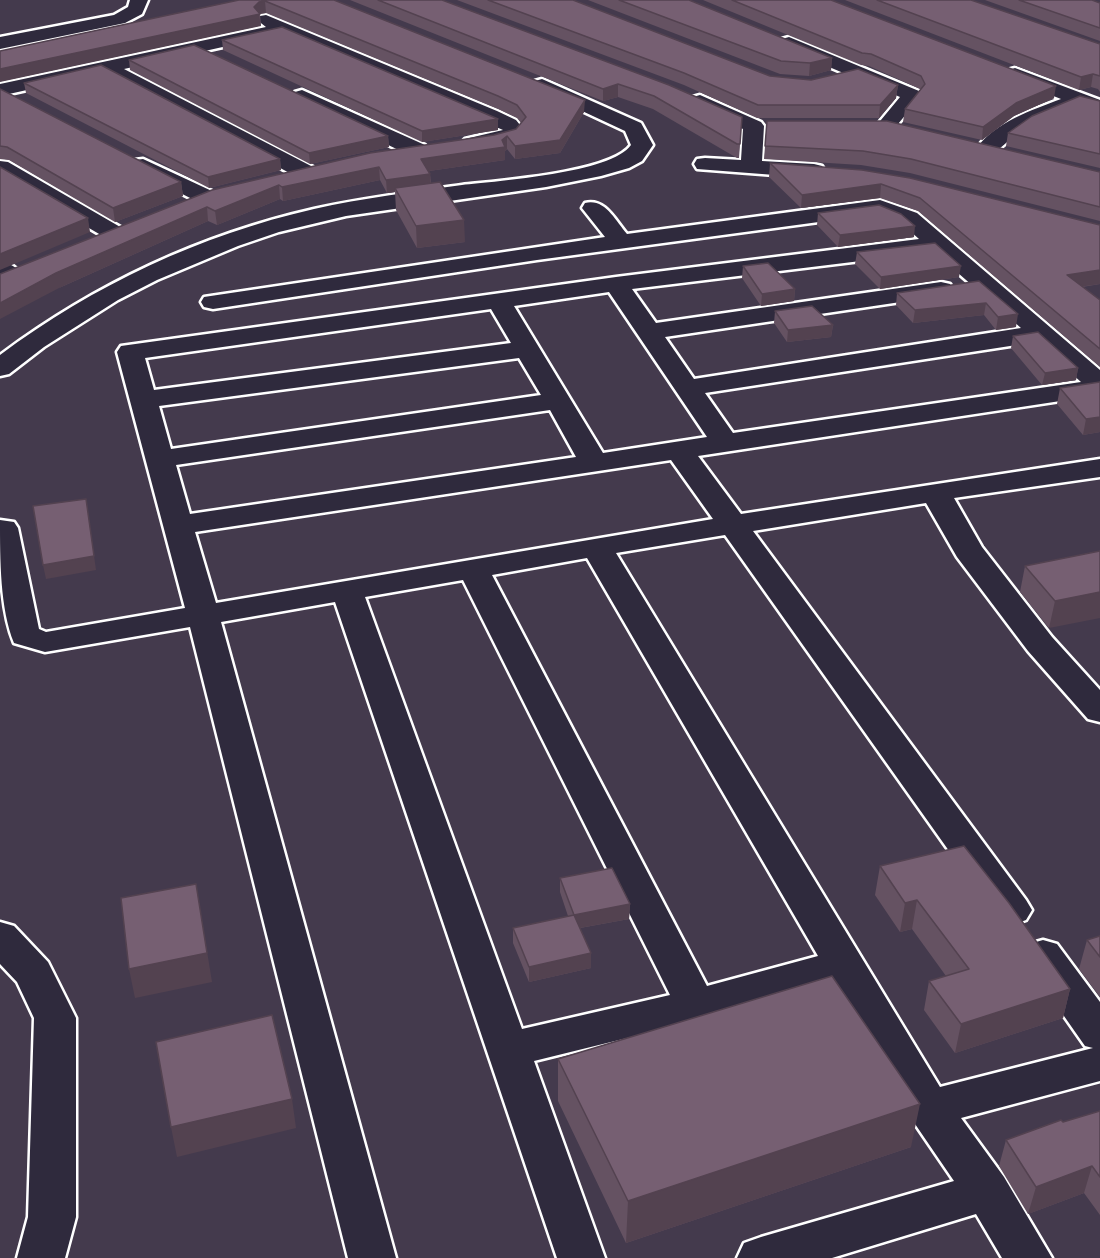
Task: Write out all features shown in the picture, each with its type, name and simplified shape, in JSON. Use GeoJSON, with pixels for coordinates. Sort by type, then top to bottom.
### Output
{"type":"FeatureCollection","features":[{"type":"Feature","properties":{"kind":"street"},"geometry":{"type":"LineString","coordinates":[[0,43],[119,19],[136,10],[139,0]]}},
{"type":"Feature","properties":{"kind":"street"},"geometry":{"type":"LineString","coordinates":[[0,90],[197,47],[275,24],[490,115],[509,124],[514,130],[509,136],[494,140],[382,156]]}},
{"type":"Feature","properties":{"kind":"street"},"geometry":{"type":"LineString","coordinates":[[777,38],[912,95],[876,125],[908,131]]}},
{"type":"Feature","properties":{"kind":"street"},"geometry":{"type":"LineString","coordinates":[[197,47],[229,62]]}},
{"type":"Feature","properties":{"kind":"street"},"geometry":{"type":"LineString","coordinates":[[106,67],[305,172]]}},
{"type":"Feature","properties":{"kind":"street"},"geometry":{"type":"LineString","coordinates":[[1001,69],[1100,107]]}},
{"type":"Feature","properties":{"kind":"street"},"geometry":{"type":"LineString","coordinates":[[830,79],[861,72]]}},
{"type":"Feature","properties":{"kind":"street"},"geometry":{"type":"LineString","coordinates":[[0,368],[31,343],[101,299],[158,270],[235,238],[314,216],[366,206],[612,168],[634,157],[642,145],[634,127],[599,109],[524,77]]}},
{"type":"Feature","properties":{"kind":"street"},"geometry":{"type":"LineString","coordinates":[[281,86],[417,150]]}},
{"type":"Feature","properties":{"kind":"street"},"geometry":{"type":"LineString","coordinates":[[0,90],[31,106]]}},
{"type":"Feature","properties":{"kind":"street"},"geometry":{"type":"LineString","coordinates":[[987,149],[1002,134],[1026,120],[1100,92]]}},
{"type":"Feature","properties":{"kind":"street"},"geometry":{"type":"LineString","coordinates":[[686,95],[754,126],[777,126]]}},
{"type":"Feature","properties":{"kind":"street"},"geometry":{"type":"LineString","coordinates":[[751,166],[754,126]]}},
{"type":"Feature","properties":{"kind":"street"},"geometry":{"type":"LineString","coordinates":[[964,144],[1009,154]]}},
{"type":"Feature","properties":{"kind":"street"},"geometry":{"type":"LineString","coordinates":[[123,155],[206,198]]}},
{"type":"Feature","properties":{"kind":"street"},"geometry":{"type":"LineString","coordinates":[[705,164],[838,172]]}},
{"type":"Feature","properties":{"kind":"street"},"geometry":{"type":"LineString","coordinates":[[0,167],[114,233]]}},
{"type":"Feature","properties":{"kind":"street"},"geometry":{"type":"LineString","coordinates":[[273,180],[327,167]]}},
{"type":"Feature","properties":{"kind":"street"},"geometry":{"type":"LineString","coordinates":[[184,206],[228,192]]}},
{"type":"Feature","properties":{"kind":"street"},"geometry":{"type":"LineString","coordinates":[[213,302],[537,253],[880,207],[909,218],[1100,386]]}},
{"type":"Feature","properties":{"kind":"street"},"geometry":{"type":"LineString","coordinates":[[593,208],[621,242]]}},
{"type":"Feature","properties":{"kind":"street"},"geometry":{"type":"LineString","coordinates":[[372,1258],[204,615],[130,352],[616,284],[938,244]]}},
{"type":"Feature","properties":{"kind":"street"},"geometry":{"type":"LineString","coordinates":[[537,253],[564,292]]}},
{"type":"Feature","properties":{"kind":"street"},"geometry":{"type":"LineString","coordinates":[[649,332],[984,283]]}},
{"type":"Feature","properties":{"kind":"street"},"geometry":{"type":"LineString","coordinates":[[616,284],[725,443]]}},
{"type":"Feature","properties":{"kind":"street"},"geometry":{"type":"LineString","coordinates":[[499,301],[594,462]]}},
{"type":"Feature","properties":{"kind":"street"},"geometry":{"type":"LineString","coordinates":[[687,388],[1041,333]]}},
{"type":"Feature","properties":{"kind":"street"},"geometry":{"type":"LineString","coordinates":[[143,400],[527,349]]}},
{"type":"Feature","properties":{"kind":"street"},"geometry":{"type":"LineString","coordinates":[[178,525],[1100,386]]}},
{"type":"Feature","properties":{"kind":"street"},"geometry":{"type":"LineString","coordinates":[[160,459],[557,401]]}},
{"type":"Feature","properties":{"kind":"street"},"geometry":{"type":"LineString","coordinates":[[679,450],[735,524],[1100,1034]]}},
{"type":"Feature","properties":{"kind":"street"},"geometry":{"type":"LineString","coordinates":[[3,528],[21,627],[26,636],[45,642],[735,524],[1100,468]]}},
{"type":"Feature","properties":{"kind":"street"},"geometry":{"type":"LineString","coordinates":[[935,492],[968,550],[1040,644],[1100,711]]}},
{"type":"Feature","properties":{"kind":"street"},"geometry":{"type":"LineString","coordinates":[[597,548],[929,1108],[987,1191],[1028,1258]]}},
{"type":"Feature","properties":{"kind":"street"},"geometry":{"type":"LineString","coordinates":[[472,569],[696,1005]]}},
{"type":"Feature","properties":{"kind":"street"},"geometry":{"type":"LineString","coordinates":[[346,591],[581,1258]]}},
{"type":"Feature","properties":{"kind":"street"},"geometry":{"type":"LineString","coordinates":[[0,937],[33,973],[55,1018],[52,1216],[41,1258]]}},
{"type":"Feature","properties":{"kind":"street"},"geometry":{"type":"LineString","coordinates":[[507,1050],[696,1005],[844,964]]}},
{"type":"Feature","properties":{"kind":"street"},"geometry":{"type":"LineString","coordinates":[[929,1108],[1100,1064]]}},
{"type":"Feature","properties":{"kind":"street"},"geometry":{"type":"LineString","coordinates":[[792,1254],[987,1191]]}},
{"type":"Feature","properties":{"kind":"building"},"geometry":{"type":"Polygon","coordinates":[[[239,0],[334,0],[585,100],[560,140],[515,146],[507,136],[502,140],[505,147],[421,159],[430,174],[386,180],[379,167],[282,187],[279,185],[215,211],[207,207],[56,273],[0,303],[0,274],[212,190],[370,153],[494,135],[516,129],[526,117],[517,105],[498,96],[265,1],[259,2],[254,7],[260,14],[0,69],[0,51],[239,0]]]}},
{"type":"Feature","properties":{"kind":"building"},"geometry":{"type":"Polygon","coordinates":[[[378,0],[442,0],[669,85],[742,117],[740,144],[654,96],[618,84],[603,89],[378,0]]]}},
{"type":"Feature","properties":{"kind":"building"},"geometry":{"type":"Polygon","coordinates":[[[488,0],[573,0],[770,76],[811,80],[858,69],[898,85],[880,105],[758,105],[684,73],[488,0]]]}},
{"type":"Feature","properties":{"kind":"building"},"geometry":{"type":"Polygon","coordinates":[[[619,0],[689,0],[832,58],[810,63],[781,61],[619,0]]]}},
{"type":"Feature","properties":{"kind":"building"},"geometry":{"type":"Polygon","coordinates":[[[732,0],[831,0],[1056,86],[1016,103],[983,127],[905,109],[925,84],[921,76],[732,0]]]}},
{"type":"Feature","properties":{"kind":"building"},"geometry":{"type":"Polygon","coordinates":[[[877,0],[971,0],[1100,44],[1100,76],[1093,74],[1081,77],[877,0]]]}},
{"type":"Feature","properties":{"kind":"building"},"geometry":{"type":"Polygon","coordinates":[[[1019,0],[1092,0],[1100,3],[1100,28],[1019,0]]]}},
{"type":"Feature","properties":{"kind":"building"},"geometry":{"type":"Polygon","coordinates":[[[282,27],[498,119],[422,131],[222,40],[282,27]]]}},
{"type":"Feature","properties":{"kind":"building"},"geometry":{"type":"Polygon","coordinates":[[[194,45],[388,136],[309,153],[129,60],[194,45]]]}},
{"type":"Feature","properties":{"kind":"building"},"geometry":{"type":"Polygon","coordinates":[[[101,65],[280,159],[208,177],[24,83],[101,65]]]}},
{"type":"Feature","properties":{"kind":"building"},"geometry":{"type":"Polygon","coordinates":[[[0,89],[181,182],[113,208],[7,147],[0,146],[0,89]]]}},
{"type":"Feature","properties":{"kind":"building"},"geometry":{"type":"Polygon","coordinates":[[[1080,96],[1100,101],[1100,154],[1008,133],[1032,116],[1080,96]]]}},
{"type":"Feature","properties":{"kind":"building"},"geometry":{"type":"Polygon","coordinates":[[[767,121],[887,121],[1100,172],[1100,207],[911,159],[863,151],[765,146],[767,121]]]}},
{"type":"Feature","properties":{"kind":"building"},"geometry":{"type":"Polygon","coordinates":[[[770,163],[862,170],[910,178],[1100,225],[1100,270],[1067,275],[1100,300],[1100,349],[920,198],[881,184],[802,195],[770,163]]]}},
{"type":"Feature","properties":{"kind":"building"},"geometry":{"type":"Polygon","coordinates":[[[0,167],[88,218],[0,254],[0,167]]]}},
{"type":"Feature","properties":{"kind":"building"},"geometry":{"type":"Polygon","coordinates":[[[440,182],[464,220],[416,226],[395,188],[440,182]]]}},
{"type":"Feature","properties":{"kind":"building"},"geometry":{"type":"Polygon","coordinates":[[[879,205],[901,214],[915,226],[840,235],[818,213],[879,205]]]}},
{"type":"Feature","properties":{"kind":"building"},"geometry":{"type":"Polygon","coordinates":[[[935,243],[961,266],[881,277],[857,252],[935,243]]]}},
{"type":"Feature","properties":{"kind":"building"},"geometry":{"type":"Polygon","coordinates":[[[768,263],[795,289],[762,294],[743,266],[768,263]]]}},
{"type":"Feature","properties":{"kind":"building"},"geometry":{"type":"Polygon","coordinates":[[[979,281],[1018,314],[998,317],[986,303],[915,310],[897,293],[979,281]]]}},
{"type":"Feature","properties":{"kind":"building"},"geometry":{"type":"Polygon","coordinates":[[[812,306],[833,325],[788,330],[775,311],[812,306]]]}},
{"type":"Feature","properties":{"kind":"building"},"geometry":{"type":"Polygon","coordinates":[[[1038,332],[1078,368],[1045,373],[1013,336],[1038,332]]]}},
{"type":"Feature","properties":{"kind":"building"},"geometry":{"type":"Polygon","coordinates":[[[1100,382],[1100,417],[1086,419],[1060,388],[1100,382]]]}},
{"type":"Feature","properties":{"kind":"building"},"geometry":{"type":"Polygon","coordinates":[[[86,499],[94,556],[43,565],[33,506],[86,499]]]}},
{"type":"Feature","properties":{"kind":"building"},"geometry":{"type":"Polygon","coordinates":[[[1100,551],[1100,592],[1055,601],[1025,566],[1100,551]]]}},
{"type":"Feature","properties":{"kind":"building"},"geometry":{"type":"Polygon","coordinates":[[[964,846],[1009,903],[1070,989],[961,1024],[929,981],[969,969],[917,900],[905,903],[880,866],[964,846]]]}},
{"type":"Feature","properties":{"kind":"building"},"geometry":{"type":"Polygon","coordinates":[[[612,868],[630,904],[574,915],[560,878],[612,868]]]}},
{"type":"Feature","properties":{"kind":"building"},"geometry":{"type":"Polygon","coordinates":[[[196,884],[207,953],[129,969],[121,898],[196,884]]]}},
{"type":"Feature","properties":{"kind":"building"},"geometry":{"type":"Polygon","coordinates":[[[574,915],[591,953],[529,967],[513,928],[574,915]]]}},
{"type":"Feature","properties":{"kind":"building"},"geometry":{"type":"Polygon","coordinates":[[[1100,936],[1100,957],[1087,940],[1100,936]]]}},
{"type":"Feature","properties":{"kind":"building"},"geometry":{"type":"Polygon","coordinates":[[[832,976],[920,1104],[628,1201],[558,1059],[832,976]]]}},
{"type":"Feature","properties":{"kind":"building"},"geometry":{"type":"Polygon","coordinates":[[[272,1015],[292,1099],[171,1127],[156,1042],[272,1015]]]}},
{"type":"Feature","properties":{"kind":"building"},"geometry":{"type":"Polygon","coordinates":[[[1100,1111],[1100,1177],[1092,1166],[1036,1187],[1006,1140],[1061,1120],[1063,1122],[1100,1111]]]}}]}
